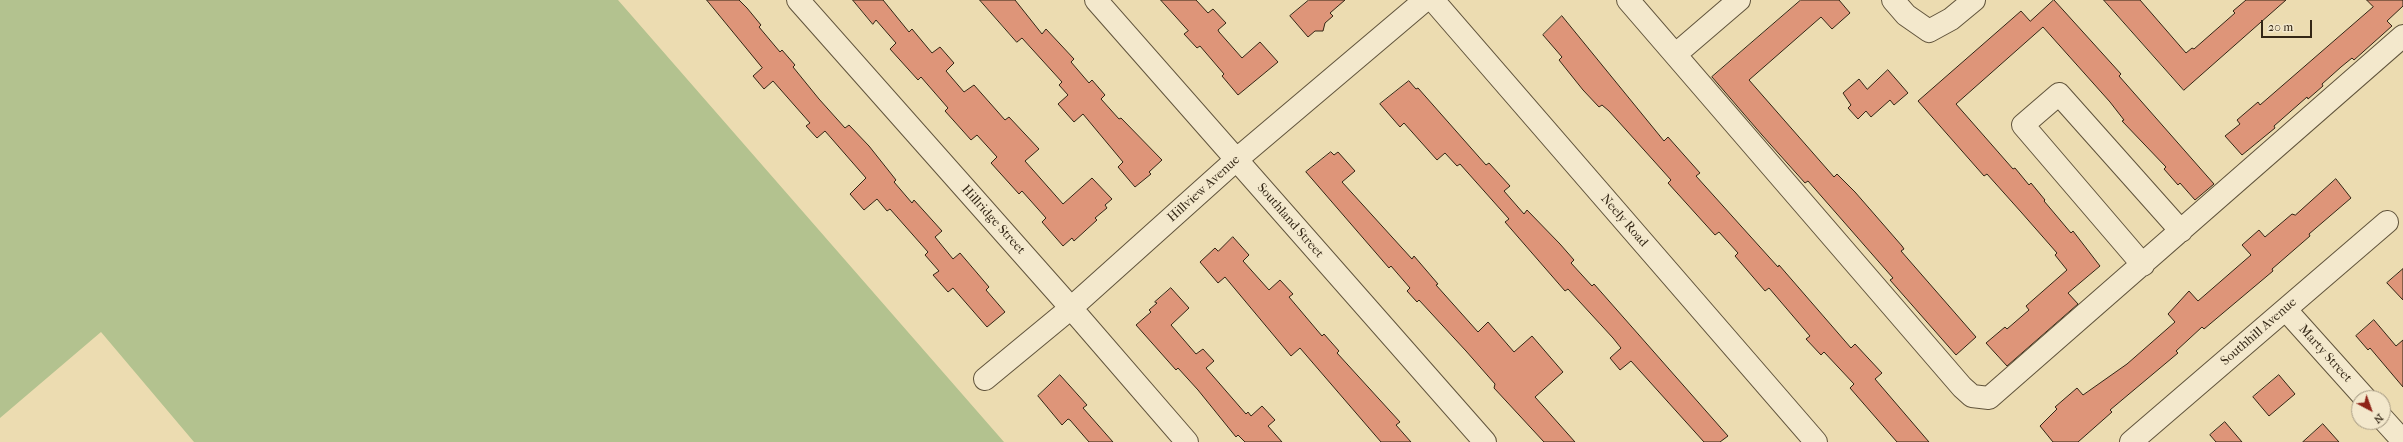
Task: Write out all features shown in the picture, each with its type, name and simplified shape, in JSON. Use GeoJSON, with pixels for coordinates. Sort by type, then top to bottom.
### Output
{"type":"FeatureCollection","features":[{"type":"Feature","properties":{"kind":"street","name":"Hillridge Street"},"geometry":{"type":"LineString","coordinates":[[798,0],[1071,308],[1187,442]]}},
{"type":"Feature","properties":{"kind":"street","name":"Southland Street"},"geometry":{"type":"LineString","coordinates":[[1096,0],[1485,442]]}},
{"type":"Feature","properties":{"kind":"street","name":"Hillview Avenue"},"geometry":{"type":"LineString","coordinates":[[985,379],[1071,308],[1236,160],[1425,0]]}},
{"type":"Feature","properties":{"kind":"street","name":"Neely Road"},"geometry":{"type":"LineString","coordinates":[[1433,0],[1816,442]]}},
{"type":"Feature","properties":{"kind":"street"},"geometry":{"type":"LineString","coordinates":[[1628,0],[1972,396],[1989,398],[2182,231],[2403,36]]}},
{"type":"Feature","properties":{"kind":"street"},"geometry":{"type":"LineString","coordinates":[[1676,54],[1739,0]]}},
{"type":"Feature","properties":{"kind":"street"},"geometry":{"type":"LineString","coordinates":[[1893,0],[1906,15],[1929,31],[1951,19],[1974,0]]}},
{"type":"Feature","properties":{"kind":"street"},"geometry":{"type":"LineString","coordinates":[[2143,265],[2023,124],[2059,94],[2182,231]]}},
{"type":"Feature","properties":{"kind":"street","name":"Southhill Avenue"},"geometry":{"type":"LineString","coordinates":[[2131,442],[2387,222]]}},
{"type":"Feature","properties":{"kind":"street","name":"Marty Street"},"geometry":{"type":"LineString","coordinates":[[2286,310],[2358,390]]}},
{"type":"Feature","properties":{"kind":"street"},"geometry":{"type":"LineString","coordinates":[[2391,428],[2403,441]]}},
{"type":"Feature","properties":{"kind":"green space"},"geometry":{"type":"Polygon","coordinates":[[[0,0],[618,0],[1004,442],[194,442],[101,332],[0,418],[0,0]]]}},
{"type":"Feature","properties":{"kind":"building"},"geometry":{"type":"Polygon","coordinates":[[[707,0],[739,0],[747,8],[761,25],[759,27],[780,52],[782,50],[795,65],[793,67],[819,99],[845,128],[849,125],[869,146],[896,180],[894,182],[912,203],[914,200],[942,231],[935,237],[953,259],[960,253],[989,287],[986,290],[1005,312],[987,327],[953,288],[948,292],[933,275],[939,271],[925,255],[928,252],[890,209],[887,211],[877,199],[864,210],[850,194],[866,178],[825,131],[817,138],[806,126],[810,123],[773,81],[764,89],[753,76],[762,68],[707,0]]]}},
{"type":"Feature","properties":{"kind":"building"},"geometry":{"type":"Polygon","coordinates":[[[853,0],[883,0],[909,32],[912,29],[932,53],[940,47],[954,63],[946,71],[964,92],[974,85],[1005,120],[1009,117],[1039,149],[1025,161],[1063,204],[1092,178],[1112,199],[1105,205],[1107,208],[1095,218],[1097,220],[1074,241],[1072,238],[1063,246],[1042,222],[1046,218],[1022,191],[1019,194],[991,163],[997,157],[977,135],[971,140],[945,111],[948,108],[921,77],[918,80],[890,49],[896,43],[876,20],[873,24],[853,0]]]}},
{"type":"Feature","properties":{"kind":"building"},"geometry":{"type":"Polygon","coordinates":[[[980,0],[1015,0],[1042,34],[1046,29],[1074,59],[1071,62],[1089,83],[1092,80],[1105,95],[1101,99],[1119,119],[1121,118],[1162,160],[1149,172],[1151,174],[1135,187],[1118,167],[1123,162],[1083,114],[1074,122],[1058,104],[1068,95],[1059,85],[1062,82],[1022,38],[1017,42],[980,0]]]}},
{"type":"Feature","properties":{"kind":"building"},"geometry":{"type":"Polygon","coordinates":[[[1161,0],[1196,0],[1208,13],[1213,9],[1226,23],[1218,30],[1219,32],[1242,58],[1260,42],[1278,62],[1238,95],[1222,76],[1224,74],[1200,46],[1197,48],[1184,34],[1188,31],[1161,0]]]}},
{"type":"Feature","properties":{"kind":"building"},"geometry":{"type":"Polygon","coordinates":[[[1309,0],[1345,0],[1330,13],[1333,16],[1325,23],[1323,31],[1315,31],[1308,37],[1290,16],[1309,0]]]}},
{"type":"Feature","properties":{"kind":"building"},"geometry":{"type":"Polygon","coordinates":[[[1801,0],[1839,0],[1850,13],[1832,29],[1821,17],[1749,80],[1834,177],[1837,174],[1855,192],[1902,246],[1904,249],[1901,251],[1976,337],[1956,355],[1890,280],[1893,278],[1808,181],[1805,183],[1712,77],[1801,0]]]}},
{"type":"Feature","properties":{"kind":"building"},"geometry":{"type":"Polygon","coordinates":[[[2054,0],[2121,74],[2119,76],[2214,184],[2195,200],[2180,183],[2178,185],[2164,169],[2166,167],[2122,121],[2124,120],[2110,102],[2043,27],[1956,104],[2013,169],[2015,168],[2029,185],[2031,183],[2071,233],[2073,231],[2100,266],[2068,293],[2078,304],[2007,366],[1986,343],[2005,327],[2007,329],[2029,310],[2026,306],[2067,270],[2055,255],[2057,253],[2021,212],[1987,174],[1984,176],[1918,101],[2021,11],[2030,21],[2054,0]]]}},
{"type":"Feature","properties":{"kind":"building"},"geometry":{"type":"Polygon","coordinates":[[[2104,0],[2140,0],[2186,53],[2192,48],[2194,49],[2235,13],[2233,11],[2246,0],[2286,0],[2184,90],[2104,0]]]}},
{"type":"Feature","properties":{"kind":"building"},"geometry":{"type":"Polygon","coordinates":[[[2367,0],[2403,0],[2403,6],[2387,21],[2392,26],[2354,60],[2352,58],[2341,67],[2322,84],[2323,86],[2308,99],[2307,97],[2274,126],[2275,128],[2242,155],[2225,136],[2240,124],[2237,120],[2258,102],[2260,105],[2373,7],[2367,0]]]}},
{"type":"Feature","properties":{"kind":"building"},"geometry":{"type":"Polygon","coordinates":[[[1562,16],[1664,141],[1668,137],[1700,173],[1696,176],[1778,267],[1779,265],[1851,348],[1855,344],[1882,373],[1875,379],[1929,442],[1897,442],[1850,388],[1854,384],[1824,352],[1821,355],[1806,339],[1810,336],[1769,288],[1765,291],[1735,256],[1738,253],[1719,232],[1715,235],[1668,183],[1671,180],[1609,111],[1602,105],[1599,107],[1583,90],[1559,60],[1562,57],[1543,35],[1562,16]]]}},
{"type":"Feature","properties":{"kind":"building"},"geometry":{"type":"Polygon","coordinates":[[[1888,70],[1908,93],[1894,105],[1890,100],[1871,117],[1866,111],[1858,119],[1848,108],[1851,105],[1843,93],[1859,79],[1867,89],[1888,70]]]}},
{"type":"Feature","properties":{"kind":"building"},"geometry":{"type":"Polygon","coordinates":[[[1409,81],[1416,89],[1418,88],[1486,165],[1489,163],[1510,186],[1504,191],[1524,214],[1527,210],[1560,244],[1574,260],[1571,263],[1592,286],[1594,284],[1728,436],[1720,442],[1704,442],[1631,361],[1620,370],[1610,358],[1621,348],[1568,289],[1565,291],[1505,222],[1509,219],[1460,164],[1457,166],[1445,153],[1437,160],[1404,123],[1400,127],[1380,104],[1409,81]]]}},
{"type":"Feature","properties":{"kind":"building"},"geometry":{"type":"Polygon","coordinates":[[[1331,152],[1334,155],[1338,152],[1355,171],[1342,182],[1412,259],[1414,256],[1438,284],[1436,285],[1478,332],[1488,322],[1514,352],[1532,336],[1563,372],[1535,397],[1575,442],[1544,442],[1494,388],[1495,384],[1466,351],[1419,300],[1417,302],[1407,291],[1410,288],[1391,266],[1389,268],[1306,172],[1331,152]]]}},
{"type":"Feature","properties":{"kind":"building"},"geometry":{"type":"Polygon","coordinates":[[[2336,179],[2351,198],[2309,234],[2310,236],[2272,269],[2273,271],[2204,329],[2202,327],[2176,351],[2178,353],[2110,410],[2112,412],[2078,442],[2053,442],[2040,426],[2057,409],[2055,407],[2077,388],[2083,395],[2127,364],[2175,322],[2168,314],[2189,291],[2198,301],[2251,255],[2242,245],[2259,230],[2265,237],[2292,214],[2295,215],[2336,179]]]}},
{"type":"Feature","properties":{"kind":"building"},"geometry":{"type":"Polygon","coordinates":[[[1233,237],[1249,255],[1243,261],[1269,290],[1280,280],[1293,294],[1289,297],[1322,336],[1324,334],[1339,351],[1337,353],[1400,422],[1396,425],[1411,442],[1381,442],[1300,348],[1291,356],[1225,277],[1218,283],[1200,262],[1215,248],[1218,251],[1233,237]]]}},
{"type":"Feature","properties":{"kind":"building"},"geometry":{"type":"Polygon","coordinates":[[[2403,269],[2403,300],[2387,283],[2403,269]]]}},
{"type":"Feature","properties":{"kind":"building"},"geometry":{"type":"Polygon","coordinates":[[[1171,288],[1189,308],[1171,325],[1196,354],[1203,349],[1214,361],[1206,368],[1246,414],[1248,412],[1251,416],[1262,406],[1275,420],[1268,426],[1282,442],[1245,442],[1238,435],[1236,437],[1198,390],[1178,368],[1176,370],[1136,325],[1151,312],[1149,310],[1157,303],[1155,302],[1171,288]]]}},
{"type":"Feature","properties":{"kind":"building"},"geometry":{"type":"Polygon","coordinates":[[[2374,320],[2396,346],[2403,340],[2403,387],[2370,348],[2368,350],[2356,336],[2374,320]]]}},
{"type":"Feature","properties":{"kind":"building"},"geometry":{"type":"Polygon","coordinates":[[[1060,375],[1087,405],[1083,408],[1113,442],[1089,442],[1070,420],[1068,419],[1062,425],[1038,396],[1060,375]]]}},
{"type":"Feature","properties":{"kind":"building"},"geometry":{"type":"Polygon","coordinates":[[[2279,375],[2295,394],[2269,416],[2253,397],[2279,375]]]}},
{"type":"Feature","properties":{"kind":"building"},"geometry":{"type":"Polygon","coordinates":[[[2225,422],[2242,442],[2216,442],[2210,435],[2225,422]]]}},
{"type":"Feature","properties":{"kind":"building"},"geometry":{"type":"Polygon","coordinates":[[[2323,424],[2339,442],[2303,442],[2323,424]]]}}]}
